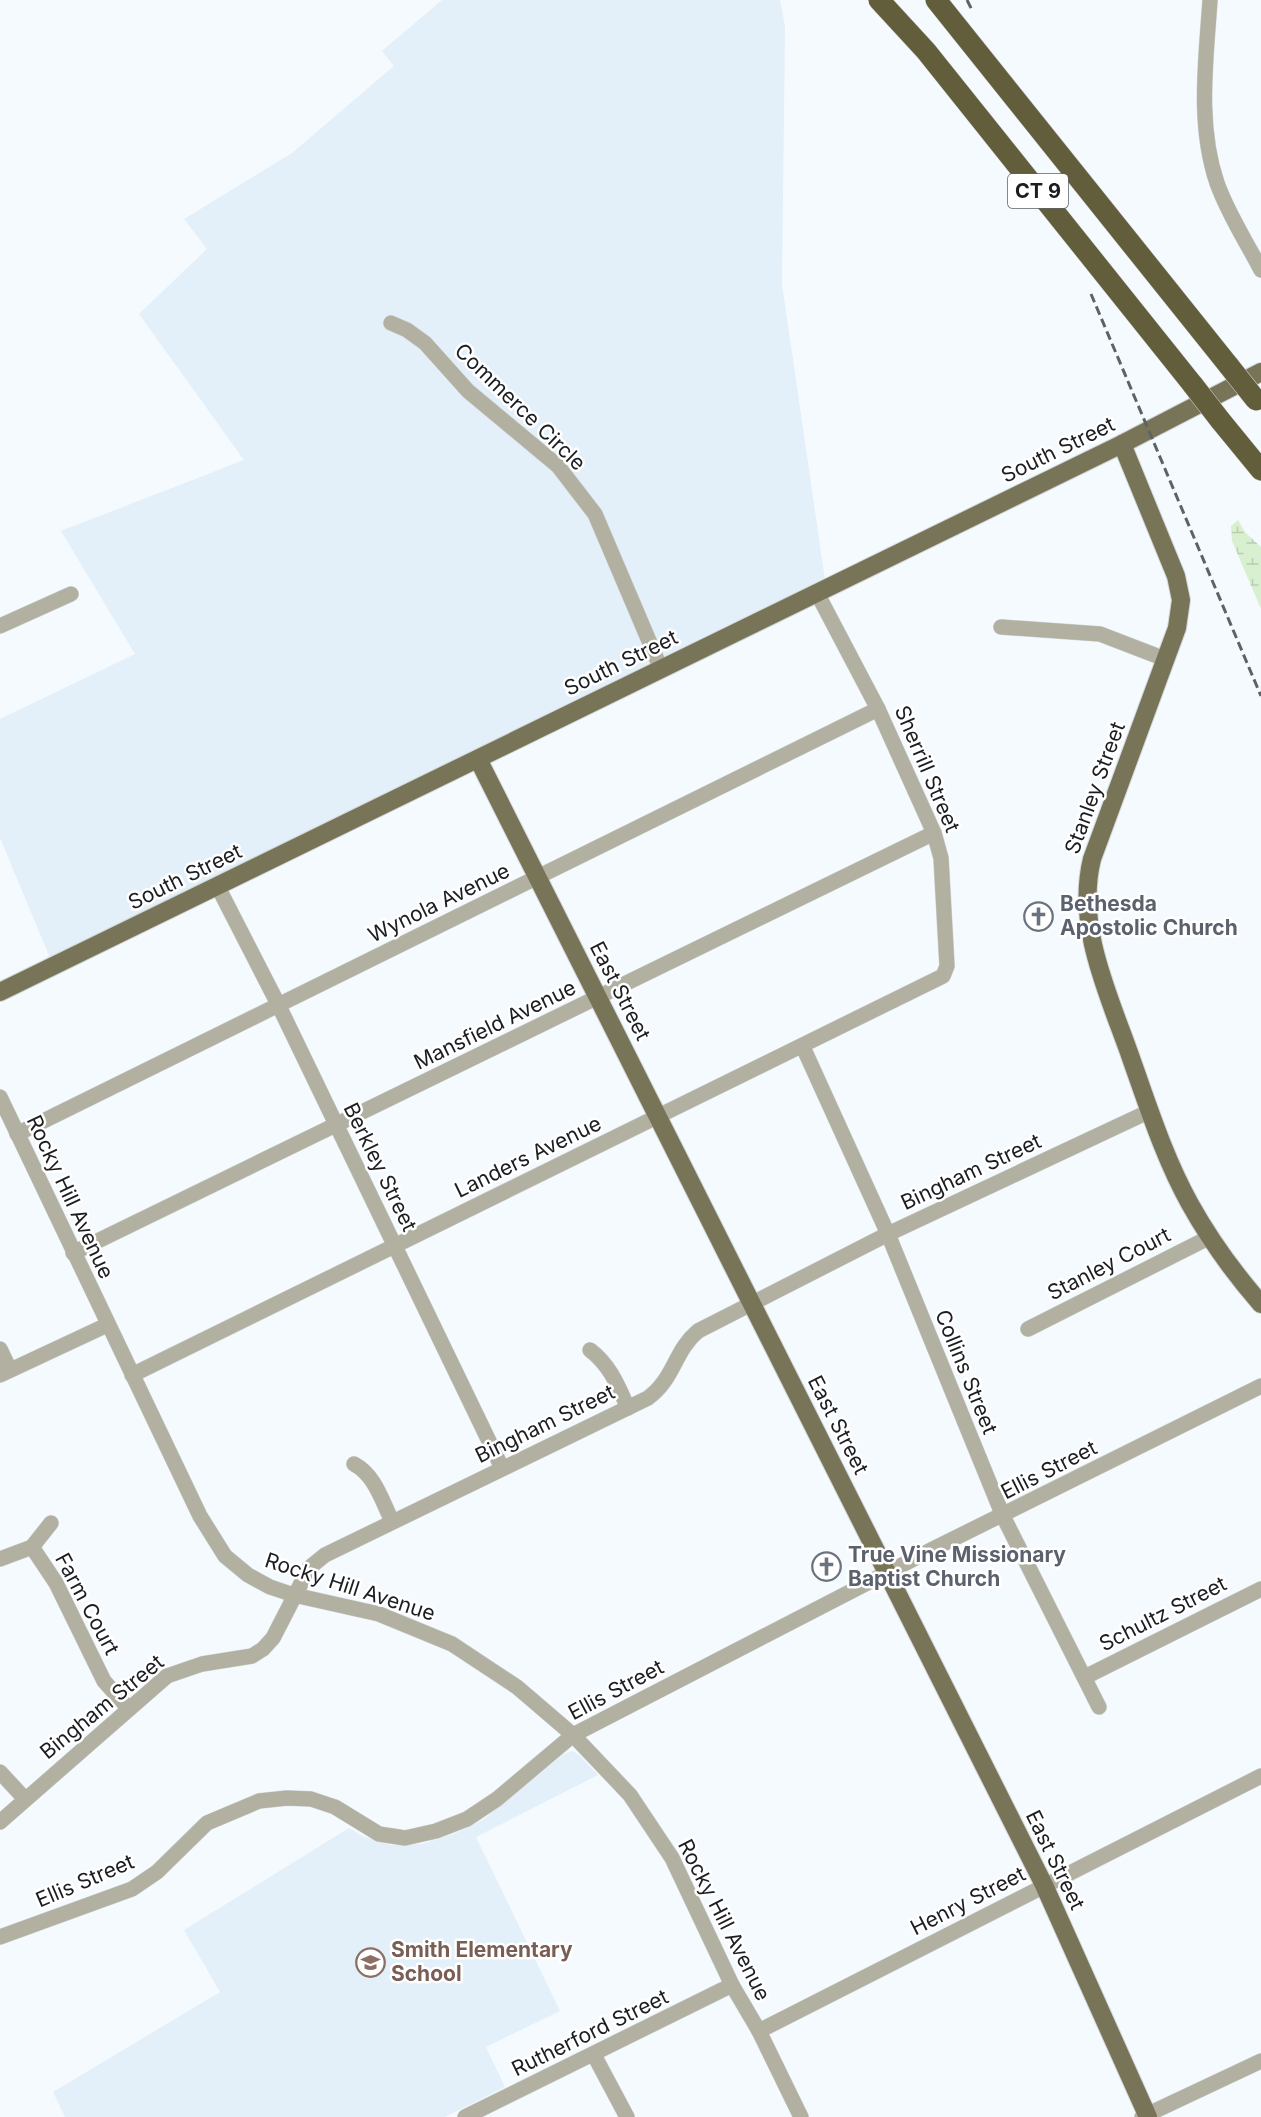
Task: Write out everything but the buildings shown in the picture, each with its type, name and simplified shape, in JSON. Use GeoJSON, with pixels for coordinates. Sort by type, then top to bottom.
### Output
{"type":"FeatureCollection","features":[{"type":"Feature","properties":{"kind":"highway","name":"CT 9"},"geometry":{"type":"LineString","coordinates":[[879,0],[926,51],[1261,470]]}},
{"type":"Feature","properties":{"kind":"highway","name":"CT 9"},"geometry":{"type":"LineString","coordinates":[[936,0],[1259,403]]}},
{"type":"Feature","properties":{"kind":"main road","name":"South Street"},"geometry":{"type":"LineString","coordinates":[[0,992],[1122,444],[1261,372]]}},
{"type":"Feature","properties":{"kind":"main road","name":"Stanley Street"},"geometry":{"type":"LineString","coordinates":[[1122,444],[1179,588],[1181,600],[1179,619],[1096,847],[1088,882],[1088,910],[1094,953],[1176,1177],[1209,1237],[1261,1304]]}},
{"type":"Feature","properties":{"kind":"main road","name":"East Street"},"geometry":{"type":"LineString","coordinates":[[478,759],[1044,1886],[1146,2116]]}},
{"type":"Feature","properties":{"kind":"street"},"geometry":{"type":"LineString","coordinates":[[1210,0],[1205,91],[1208,146],[1222,194],[1261,270]]}},
{"type":"Feature","properties":{"kind":"street","name":"Commerce Circle"},"geometry":{"type":"LineString","coordinates":[[391,323],[407,330],[425,343],[468,390],[558,466],[595,514],[661,669]]}},
{"type":"Feature","properties":{"kind":"street","name":"Sherrill Street"},"geometry":{"type":"LineString","coordinates":[[817,593],[878,709],[934,833],[941,858],[947,966],[943,976]]}},
{"type":"Feature","properties":{"kind":"street"},"geometry":{"type":"LineString","coordinates":[[0,625],[70,594]]}},
{"type":"Feature","properties":{"kind":"street"},"geometry":{"type":"LineString","coordinates":[[1001,627],[1100,634],[1165,659]]}},
{"type":"Feature","properties":{"kind":"street","name":"Wynola Avenue"},"geometry":{"type":"LineString","coordinates":[[17,1134],[878,709]]}},
{"type":"Feature","properties":{"kind":"street","name":"Mansfield Avenue"},"geometry":{"type":"LineString","coordinates":[[73,1253],[934,833]]}},
{"type":"Feature","properties":{"kind":"street","name":"Berkley Street"},"geometry":{"type":"LineString","coordinates":[[218,887],[278,1004],[502,1468]]}},
{"type":"Feature","properties":{"kind":"street","name":"Landers Avenue"},"geometry":{"type":"LineString","coordinates":[[132,1375],[803,1047],[943,976]]}},
{"type":"Feature","properties":{"kind":"street","name":"Collins Street"},"geometry":{"type":"LineString","coordinates":[[803,1047],[888,1234],[1003,1516],[1100,1707]]}},
{"type":"Feature","properties":{"kind":"street","name":"Rocky Hill Avenue"},"geometry":{"type":"LineString","coordinates":[[0,1097],[5,1121],[17,1134],[211,1537],[225,1556],[248,1575],[270,1587],[294,1595],[379,1614],[452,1644],[517,1687],[573,1735],[630,1795],[672,1857],[732,1985],[759,2031],[801,2117]]}},
{"type":"Feature","properties":{"kind":"street","name":"Bingham Street"},"geometry":{"type":"LineString","coordinates":[[0,1822],[167,1676],[182,1669],[252,1656],[263,1649],[273,1638],[309,1568],[325,1555],[628,1408],[662,1388],[686,1341],[698,1330],[888,1234],[1150,1111]]}},
{"type":"Feature","properties":{"kind":"street","name":"Stanley Court"},"geometry":{"type":"LineString","coordinates":[[1028,1329],[1209,1237]]}},
{"type":"Feature","properties":{"kind":"street"},"geometry":{"type":"LineString","coordinates":[[0,1349],[5,1372],[107,1324]]}},
{"type":"Feature","properties":{"kind":"street"},"geometry":{"type":"LineString","coordinates":[[590,1350],[601,1358],[612,1373],[628,1408]]}},
{"type":"Feature","properties":{"kind":"street","name":"Ellis Street"},"geometry":{"type":"LineString","coordinates":[[0,1937],[132,1889],[157,1872],[207,1823],[259,1801],[287,1798],[311,1799],[335,1807],[379,1834],[405,1838],[436,1831],[467,1819],[497,1799],[573,1735],[1261,1386]]}},
{"type":"Feature","properties":{"kind":"street"},"geometry":{"type":"LineString","coordinates":[[354,1464],[364,1469],[372,1479],[392,1521]]}},
{"type":"Feature","properties":{"kind":"street"},"geometry":{"type":"LineString","coordinates":[[0,1559],[32,1546],[51,1523]]}},
{"type":"Feature","properties":{"kind":"street","name":"Farm Court"},"geometry":{"type":"LineString","coordinates":[[32,1546],[56,1583],[104,1681],[129,1709]]}},
{"type":"Feature","properties":{"kind":"street","name":"Schultz Street"},"geometry":{"type":"LineString","coordinates":[[1085,1677],[1261,1589]]}},
{"type":"Feature","properties":{"kind":"street"},"geometry":{"type":"LineString","coordinates":[[0,1772],[25,1799]]}},
{"type":"Feature","properties":{"kind":"street","name":"Henry Street"},"geometry":{"type":"LineString","coordinates":[[759,2031],[1261,1776]]}},
{"type":"Feature","properties":{"kind":"street","name":"Rutherford Street"},"geometry":{"type":"LineString","coordinates":[[465,2117],[732,1985]]}},
{"type":"Feature","properties":{"kind":"street"},"geometry":{"type":"LineString","coordinates":[[594,2055],[627,2117]]}},
{"type":"Feature","properties":{"kind":"street"},"geometry":{"type":"LineString","coordinates":[[1146,2116],[1261,2061]]}},
{"type":"Feature","properties":{"kind":"shaded area"},"geometry":{"type":"Polygon","coordinates":[[[442,0],[780,0],[785,26],[782,284],[825,580],[50,958],[0,838],[0,719],[135,654],[61,531],[244,460],[139,314],[207,249],[184,219],[292,153],[394,66],[382,51],[442,0]]]}},
{"type":"Feature","properties":{"kind":"shaded area","name":"Smith Elementary School"},"geometry":{"type":"Polygon","coordinates":[[[572,1751],[578,1754],[598,1775],[476,1837],[560,2011],[486,2047],[505,2087],[445,2117],[65,2117],[53,2092],[220,1992],[184,1930],[349,1828],[362,1836],[391,1845],[422,1844],[454,1834],[483,1820],[564,1754],[572,1751]]]}},
{"type":"Feature","properties":{"kind":"green space"},"geometry":{"type":"Polygon","coordinates":[[[1238,520],[1245,532],[1261,547],[1261,609],[1232,541],[1231,526],[1238,520]]]}},
{"type":"Feature","properties":{"kind":"railway"},"geometry":{"type":"LineString","coordinates":[[967,0],[972,10]]}},
{"type":"Feature","properties":{"kind":"railway"},"geometry":{"type":"LineString","coordinates":[[1091,294],[1261,696]]}},
{"type":"Feature","properties":{"kind":"place","name":"Bethesda Apostolic Church"},"geometry":{"type":"Point","coordinates":[1039,916]}},
{"type":"Feature","properties":{"kind":"place","name":"True Vine Missionary Baptist Church"},"geometry":{"type":"Point","coordinates":[827,1567]}},
{"type":"Feature","properties":{"kind":"place","name":"Smith Elementary School"},"geometry":{"type":"Point","coordinates":[370,1962]}}]}
